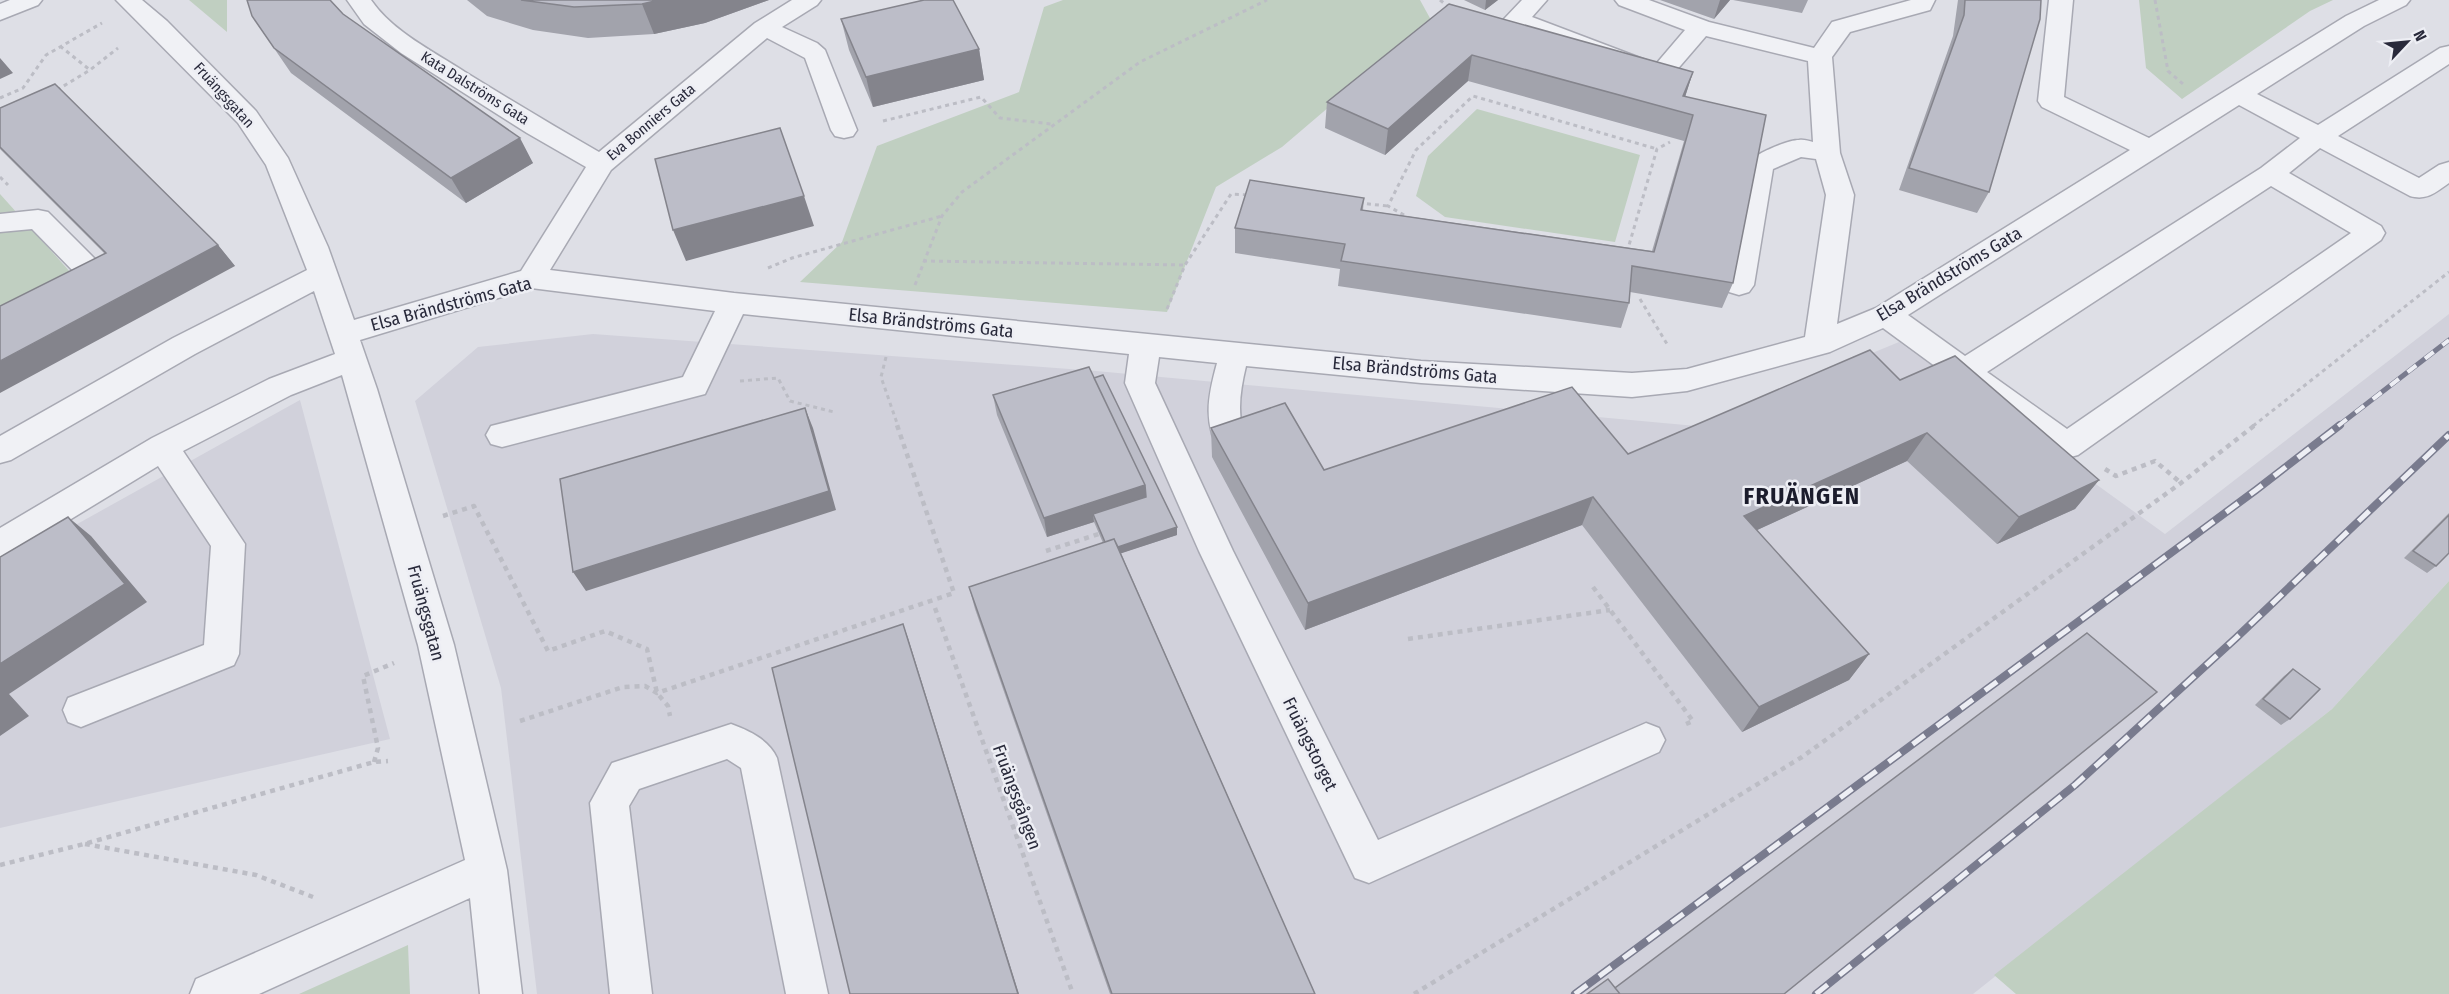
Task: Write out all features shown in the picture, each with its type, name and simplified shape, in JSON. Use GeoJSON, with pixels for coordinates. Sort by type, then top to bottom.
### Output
{"type":"FeatureCollection","features":[{"type":"Feature","properties":{"kind":"street","name":"Kata Dalströms Gata"},"geometry":{"type":"LineString","coordinates":[[359,0],[372,19],[410,48],[536,127],[601,164]]}},
{"type":"Feature","properties":{"kind":"street","name":"Eva Bonniers Gata"},"geometry":{"type":"LineString","coordinates":[[531,278],[601,164],[764,28],[809,0]]}},
{"type":"Feature","properties":{"kind":"street"},"geometry":{"type":"LineString","coordinates":[[1535,0],[1516,19],[1660,74],[1701,27]]}},
{"type":"Feature","properties":{"kind":"street"},"geometry":{"type":"LineString","coordinates":[[1627,0],[1701,27],[1820,57]]}},
{"type":"Feature","properties":{"kind":"street"},"geometry":{"type":"LineString","coordinates":[[1819,344],[1840,195],[1827,153],[1820,57],[1840,17],[1922,5],[1923,0]]}},
{"type":"Feature","properties":{"kind":"street"},"geometry":{"type":"LineString","coordinates":[[2061,0],[2051,101],[2151,150]]}},
{"type":"Feature","properties":{"kind":"street","name":"Elsa Brändströms Gata"},"geometry":{"type":"LineString","coordinates":[[348,346],[531,278],[734,303],[1421,372],[1632,385],[1687,380],[1819,344],[1886,315],[2355,21],[2398,0]]}},
{"type":"Feature","properties":{"kind":"street"},"geometry":{"type":"LineString","coordinates":[[0,13],[24,1]]}},
{"type":"Feature","properties":{"kind":"street","name":"Fruängsgatan"},"geometry":{"type":"LineString","coordinates":[[131,3],[198,65],[247,117],[279,164],[314,247],[348,346],[436,645],[487,870],[501,994]]}},
{"type":"Feature","properties":{"kind":"street"},"geometry":{"type":"LineString","coordinates":[[764,28],[808,48],[816,55],[844,130]]}},
{"type":"Feature","properties":{"kind":"street"},"geometry":{"type":"LineString","coordinates":[[1965,371],[2271,174],[2319,136],[2449,52]]}},
{"type":"Feature","properties":{"kind":"street"},"geometry":{"type":"LineString","coordinates":[[2238,94],[2420,190],[2449,171]]}},
{"type":"Feature","properties":{"kind":"street"},"geometry":{"type":"LineString","coordinates":[[1739,285],[1760,164],[1799,148],[1827,153]]}},
{"type":"Feature","properties":{"kind":"street"},"geometry":{"type":"LineString","coordinates":[[1886,315],[2067,446],[2371,233],[2271,174]]}},
{"type":"Feature","properties":{"kind":"street"},"geometry":{"type":"LineString","coordinates":[[0,223],[39,219],[99,280],[0,328]]}},
{"type":"Feature","properties":{"kind":"street"},"geometry":{"type":"LineString","coordinates":[[0,451],[184,346],[322,274]]}},
{"type":"Feature","properties":{"kind":"street"},"geometry":{"type":"LineString","coordinates":[[502,435],[694,386],[734,303]]}},
{"type":"Feature","properties":{"kind":"street"},"geometry":{"type":"LineString","coordinates":[[0,545],[163,447],[280,387],[348,346]]}},
{"type":"Feature","properties":{"kind":"street","name":"Fruängstorget"},"geometry":{"type":"LineString","coordinates":[[1159,346],[1140,382],[1216,551],[1369,864],[1646,740]]}},
{"type":"Feature","properties":{"kind":"street"},"geometry":{"type":"LineString","coordinates":[[1233,449],[1226,436],[1221,409],[1234,354]]}},
{"type":"Feature","properties":{"kind":"street"},"geometry":{"type":"LineString","coordinates":[[81,710],[221,654],[228,544],[163,447]]}},
{"type":"Feature","properties":{"kind":"street"},"geometry":{"type":"LineString","coordinates":[[631,994],[609,803],[626,776],[731,741],[758,758],[807,994]]}},
{"type":"Feature","properties":{"kind":"street"},"geometry":{"type":"LineString","coordinates":[[211,994],[487,870]]}},
{"type":"Feature","properties":{"kind":"path"},"geometry":{"type":"LineString","coordinates":[[914,288],[942,216],[962,192],[1052,124],[1140,62],[1267,0]]}},
{"type":"Feature","properties":{"kind":"path"},"geometry":{"type":"LineString","coordinates":[[2155,0],[2168,71],[2212,111]]}},
{"type":"Feature","properties":{"kind":"path"},"geometry":{"type":"LineString","coordinates":[[0,98],[23,88],[46,54],[131,3]]}},
{"type":"Feature","properties":{"kind":"path"},"geometry":{"type":"LineString","coordinates":[[60,46],[90,70]]}},
{"type":"Feature","properties":{"kind":"path"},"geometry":{"type":"LineString","coordinates":[[55,92],[90,70],[118,48]]}},
{"type":"Feature","properties":{"kind":"path"},"geometry":{"type":"LineString","coordinates":[[1388,206],[1416,150],[1473,96],[1474,89]]}},
{"type":"Feature","properties":{"kind":"path"},"geometry":{"type":"LineString","coordinates":[[1473,96],[1657,149]]}},
{"type":"Feature","properties":{"kind":"path"},"geometry":{"type":"LineString","coordinates":[[844,130],[981,97],[1000,118],[1052,124]]}},
{"type":"Feature","properties":{"kind":"path"},"geometry":{"type":"LineString","coordinates":[[1626,256],[1657,149],[1670,141]]}},
{"type":"Feature","properties":{"kind":"path"},"geometry":{"type":"LineString","coordinates":[[1159,346],[1166,311],[1185,265],[1231,194],[1254,195]]}},
{"type":"Feature","properties":{"kind":"path"},"geometry":{"type":"LineString","coordinates":[[1355,203],[1388,206],[1415,221]]}},
{"type":"Feature","properties":{"kind":"path"},"geometry":{"type":"LineString","coordinates":[[760,271],[792,258],[942,216]]}},
{"type":"Feature","properties":{"kind":"path"},"geometry":{"type":"LineString","coordinates":[[923,261],[1185,265]]}},
{"type":"Feature","properties":{"kind":"path"},"geometry":{"type":"LineString","coordinates":[[1414,994],[1802,757],[2181,483],[2449,272]]}},
{"type":"Feature","properties":{"kind":"path"},"geometry":{"type":"LineString","coordinates":[[1640,299],[1687,380]]}},
{"type":"Feature","properties":{"kind":"path"},"geometry":{"type":"LineString","coordinates":[[520,721],[623,687],[645,686],[657,693],[954,593],[881,377],[886,357]]}},
{"type":"Feature","properties":{"kind":"path"},"geometry":{"type":"LineString","coordinates":[[694,386],[778,378],[790,401],[834,412]]}},
{"type":"Feature","properties":{"kind":"path"},"geometry":{"type":"LineString","coordinates":[[2067,446],[2116,476],[2155,460],[2181,483]]}},
{"type":"Feature","properties":{"kind":"path"},"geometry":{"type":"LineString","coordinates":[[403,530],[474,506],[548,651],[605,631],[647,649],[657,693]]}},
{"type":"Feature","properties":{"kind":"path"},"geometry":{"type":"LineString","coordinates":[[1046,551],[1110,530]]}},
{"type":"Feature","properties":{"kind":"path"},"geometry":{"type":"LineString","coordinates":[[1593,587],[1693,721],[1646,740]]}},
{"type":"Feature","properties":{"kind":"path","name":"Fruängsgången"},"geometry":{"type":"LineString","coordinates":[[935,608],[1073,994]]}},
{"type":"Feature","properties":{"kind":"path"},"geometry":{"type":"LineString","coordinates":[[1408,639],[1610,610]]}},
{"type":"Feature","properties":{"kind":"path"},"geometry":{"type":"LineString","coordinates":[[374,762],[378,748],[363,676],[436,645]]}},
{"type":"Feature","properties":{"kind":"path"},"geometry":{"type":"LineString","coordinates":[[0,865],[84,844],[374,762],[388,761]]}},
{"type":"Feature","properties":{"kind":"path"},"geometry":{"type":"LineString","coordinates":[[84,844],[256,875],[370,921]]}},
{"type":"Feature","properties":{"kind":"shaded area"},"geometry":{"type":"Polygon","coordinates":[[[2449,314],[2449,581],[2332,709],[1973,994],[537,994],[501,688],[415,401],[478,347],[593,334],[1096,371],[1696,426],[1899,342],[2165,534],[2449,314]]]}},
{"type":"Feature","properties":{"kind":"shaded area"},"geometry":{"type":"Polygon","coordinates":[[[300,400],[390,739],[0,828],[0,567],[300,400]]]}},
{"type":"Feature","properties":{"kind":"green space"},"geometry":{"type":"Polygon","coordinates":[[[189,0],[227,0],[227,32],[189,0]]]}},
{"type":"Feature","properties":{"kind":"green space"},"geometry":{"type":"Polygon","coordinates":[[[1063,0],[1420,0],[1431,20],[1282,147],[1216,187],[1167,312],[800,282],[842,242],[877,146],[1019,92],[1044,7],[1063,0]]]}},
{"type":"Feature","properties":{"kind":"green space"},"geometry":{"type":"Polygon","coordinates":[[[2139,0],[2333,0],[2310,11],[2182,99],[2146,68],[2139,0]]]}},
{"type":"Feature","properties":{"kind":"green space"},"geometry":{"type":"Polygon","coordinates":[[[1477,109],[1640,155],[1615,242],[1445,217],[1416,196],[1428,156],[1477,109]]]}},
{"type":"Feature","properties":{"kind":"green space"},"geometry":{"type":"Polygon","coordinates":[[[0,194],[72,274],[0,308],[0,194]]]}},
{"type":"Feature","properties":{"kind":"green space"},"geometry":{"type":"Polygon","coordinates":[[[2449,581],[2449,994],[2016,994],[1994,975],[2332,709],[2449,581]]]}},
{"type":"Feature","properties":{"kind":"green space"},"geometry":{"type":"Polygon","coordinates":[[[408,945],[410,994],[299,994],[408,945]]]}},
{"type":"Feature","properties":{"kind":"building"},"geometry":{"type":"Polygon","coordinates":[[[247,0],[330,0],[343,14],[520,138],[451,178],[274,48],[252,16],[247,0]]]}},
{"type":"Feature","properties":{"kind":"building"},"geometry":{"type":"Polygon","coordinates":[[[521,0],[659,0],[642,4],[574,7],[521,0]]]}},
{"type":"Feature","properties":{"kind":"building"},"geometry":{"type":"Polygon","coordinates":[[[924,0],[953,0],[979,49],[866,77],[841,19],[924,0]]]}},
{"type":"Feature","properties":{"kind":"building"},"geometry":{"type":"Polygon","coordinates":[[[1965,0],[2041,0],[2040,19],[1989,192],[1909,168],[1964,15],[1965,0]]]}},
{"type":"Feature","properties":{"kind":"building"},"geometry":{"type":"Polygon","coordinates":[[[1449,4],[1693,72],[1683,96],[1766,115],[1733,283],[1632,266],[1629,303],[1341,261],[1345,244],[1235,228],[1250,180],[1364,198],[1361,210],[1654,252],[1693,115],[1472,55],[1388,129],[1327,102],[1449,4]]]}},
{"type":"Feature","properties":{"kind":"building"},"geometry":{"type":"Polygon","coordinates":[[[55,84],[218,245],[0,361],[0,306],[106,253],[0,147],[0,108],[55,84]]]}},
{"type":"Feature","properties":{"kind":"building"},"geometry":{"type":"Polygon","coordinates":[[[780,128],[804,196],[673,230],[655,159],[780,128]]]}},
{"type":"Feature","properties":{"kind":"building"},"geometry":{"type":"Polygon","coordinates":[[[1870,350],[1900,380],[1955,356],[2099,480],[2019,517],[1927,433],[1744,516],[1869,654],[1759,707],[1593,497],[1308,603],[1211,428],[1285,403],[1324,470],[1572,387],[1628,454],[1870,350]]]}},
{"type":"Feature","properties":{"kind":"building"},"geometry":{"type":"Polygon","coordinates":[[[1089,367],[1145,485],[1044,518],[993,395],[1089,367]]]}},
{"type":"Feature","properties":{"kind":"building"},"geometry":{"type":"Polygon","coordinates":[[[1103,375],[1177,527],[1118,547],[1114,539],[1105,542],[1093,514],[1146,497],[1145,485],[1094,378],[1103,375]]]}},
{"type":"Feature","properties":{"kind":"building"},"geometry":{"type":"Polygon","coordinates":[[[805,408],[829,491],[573,572],[560,479],[805,408]]]}},
{"type":"Feature","properties":{"kind":"building"},"geometry":{"type":"Polygon","coordinates":[[[2449,515],[2449,553],[2436,566],[2413,551],[2449,515]]]}},
{"type":"Feature","properties":{"kind":"building"},"geometry":{"type":"Polygon","coordinates":[[[68,517],[125,584],[0,664],[0,557],[68,517]]]}},
{"type":"Feature","properties":{"kind":"building"},"geometry":{"type":"Polygon","coordinates":[[[1114,539],[1315,994],[1112,994],[969,587],[1114,539]]]}},
{"type":"Feature","properties":{"kind":"building"},"geometry":{"type":"Polygon","coordinates":[[[903,624],[1018,994],[850,994],[772,668],[903,624]]]}},
{"type":"Feature","properties":{"kind":"building"},"geometry":{"type":"Polygon","coordinates":[[[2087,633],[2157,692],[1784,994],[1620,994],[1615,988],[2087,633]]]}},
{"type":"Feature","properties":{"kind":"building"},"geometry":{"type":"Polygon","coordinates":[[[2293,669],[2320,689],[2290,719],[2263,699],[2293,669]]]}},
{"type":"Feature","properties":{"kind":"building"},"geometry":{"type":"Polygon","coordinates":[[[1608,979],[1620,994],[1587,994],[1608,979]]]}},
{"type":"Feature","properties":{"kind":"railway"},"geometry":{"type":"LineString","coordinates":[[2338,426],[2449,340]]}},
{"type":"Feature","properties":{"kind":"railway"},"geometry":{"type":"LineString","coordinates":[[1575,994],[2256,490],[2340,425]]}},
{"type":"Feature","properties":{"kind":"railway"},"geometry":{"type":"LineString","coordinates":[[1816,994],[2075,785],[2236,638],[2449,435]]}},
{"type":"Feature","properties":{"kind":"district","name":"FRUÄNGEN"},"geometry":{"type":"Point","coordinates":[1802,496]}}]}
